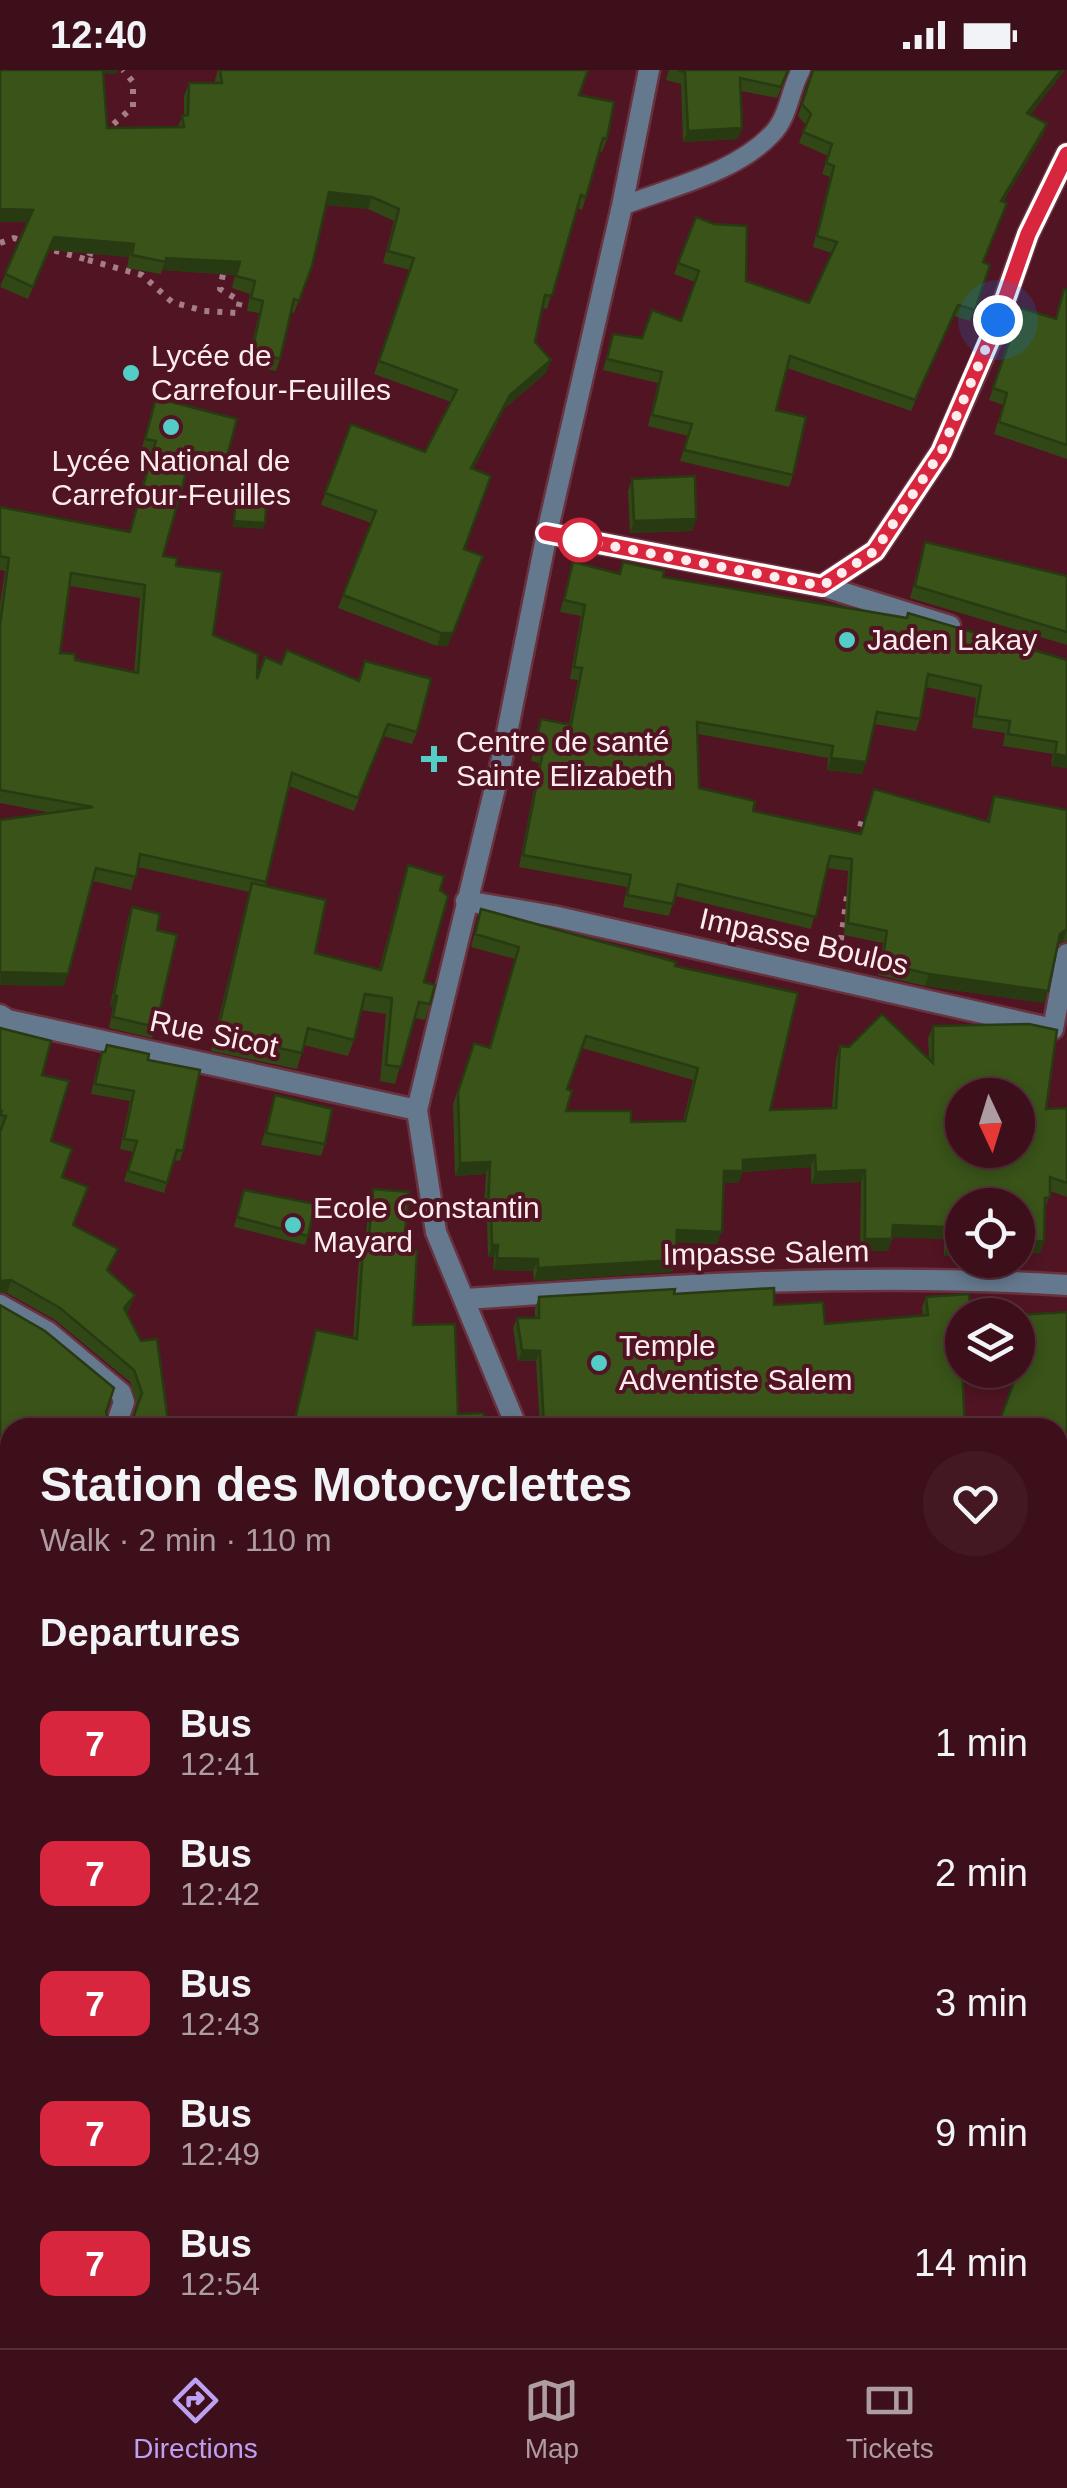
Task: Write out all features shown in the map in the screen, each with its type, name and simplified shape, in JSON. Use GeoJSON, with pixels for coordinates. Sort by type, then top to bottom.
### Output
{"type":"FeatureCollection","features":[{"type":"Feature","properties":{"kind":"street"},"geometry":{"type":"LineString","coordinates":[[512,1418],[436,1232],[416,1110],[502,763],[546,533],[622,206],[648,70]]}},
{"type":"Feature","properties":{"kind":"street"},"geometry":{"type":"LineString","coordinates":[[822,586],[875,551],[941,452],[995,327],[1028,234],[1067,154]]}},
{"type":"Feature","properties":{"kind":"street"},"geometry":{"type":"LineString","coordinates":[[546,533],[822,586],[964,630]]}},
{"type":"Feature","properties":{"kind":"street","name":"Impasse Boulos"},"geometry":{"type":"LineString","coordinates":[[466,900],[553,916],[1053,1029],[1067,954]]}},
{"type":"Feature","properties":{"kind":"street"},"geometry":{"type":"LineString","coordinates":[[0,1041],[4,1017]]}},
{"type":"Feature","properties":{"kind":"street","name":"Rue Sicot"},"geometry":{"type":"LineString","coordinates":[[4,1017],[416,1110]]}},
{"type":"Feature","properties":{"kind":"street","name":"Impasse Salem"},"geometry":{"type":"LineString","coordinates":[[466,1298],[710,1282],[980,1280],[1067,1285]]}},
{"type":"Feature","properties":{"kind":"street"},"geometry":{"type":"LineString","coordinates":[[0,1305],[48,1332],[121,1393],[124,1402],[118,1418]]}},
{"type":"Feature","properties":{"kind":"lane"},"geometry":{"type":"LineString","coordinates":[[622,206],[730,165],[774,133],[802,70]]}},
{"type":"Feature","properties":{"kind":"path"},"geometry":{"type":"LineString","coordinates":[[107,142],[109,128],[133,107],[133,82],[123,70]]}},
{"type":"Feature","properties":{"kind":"path"},"geometry":{"type":"LineString","coordinates":[[88,260],[98,231]]}},
{"type":"Feature","properties":{"kind":"path"},"geometry":{"type":"LineString","coordinates":[[0,243],[14,238],[142,276],[172,302],[204,311],[237,313],[240,301],[220,289],[226,260]]}},
{"type":"Feature","properties":{"kind":"path"},"geometry":{"type":"LineString","coordinates":[[855,851],[863,816]]}},
{"type":"Feature","properties":{"kind":"path"},"geometry":{"type":"LineString","coordinates":[[837,980],[849,884]]}},
{"type":"Feature","properties":{"kind":"building"},"geometry":{"type":"Polygon","coordinates":[[[0,70],[103,70],[107,128],[184,127],[182,116],[188,115],[189,83],[222,83],[220,70],[588,70],[579,95],[614,102],[607,139],[603,138],[586,197],[581,195],[552,296],[545,295],[535,342],[551,360],[510,395],[471,468],[491,476],[464,549],[483,556],[453,633],[441,633],[343,595],[376,511],[325,493],[351,424],[425,452],[457,390],[379,361],[414,258],[388,251],[399,209],[372,197],[329,192],[312,266],[299,301],[294,299],[280,359],[252,352],[263,301],[251,298],[255,281],[236,276],[240,262],[166,258],[166,262],[132,255],[134,244],[54,237],[33,287],[5,274],[33,210],[0,209],[0,70]]]}},
{"type":"Feature","properties":{"kind":"building"},"geometry":{"type":"Polygon","coordinates":[[[677,70],[788,70],[781,87],[740,78],[742,128],[688,131],[685,72],[677,70]]]}},
{"type":"Feature","properties":{"kind":"building"},"geometry":{"type":"Polygon","coordinates":[[[813,70],[1061,70],[1027,113],[1047,124],[1001,201],[1007,203],[983,262],[990,265],[975,310],[958,305],[915,400],[790,356],[776,410],[806,417],[793,475],[684,450],[692,424],[652,415],[662,372],[607,359],[613,334],[642,338],[652,310],[681,321],[699,271],[678,263],[696,217],[714,224],[747,226],[746,281],[809,303],[837,242],[817,236],[834,166],[826,163],[832,144],[803,132],[811,114],[802,104],[813,70]]]}},
{"type":"Feature","properties":{"kind":"building"},"geometry":{"type":"Polygon","coordinates":[[[1064,289],[1067,445],[999,422],[1007,393],[993,388],[1021,308],[1056,319],[1064,289]]]}},
{"type":"Feature","properties":{"kind":"building"},"geometry":{"type":"Polygon","coordinates":[[[156,398],[237,419],[226,460],[192,451],[163,556],[177,558],[176,566],[222,572],[213,635],[258,654],[257,679],[265,657],[281,664],[287,650],[359,681],[365,661],[431,679],[417,732],[388,724],[358,798],[292,773],[266,882],[140,854],[136,877],[96,868],[68,974],[0,974],[0,820],[93,807],[0,790],[0,625],[9,558],[0,556],[0,507],[130,532],[156,441],[145,439],[156,398]],[[71,573],[60,653],[75,654],[75,660],[138,673],[145,585],[71,573]]]}},
{"type":"Feature","properties":{"kind":"building"},"geometry":{"type":"Polygon","coordinates":[[[695,476],[696,519],[634,521],[632,479],[695,476]]]}},
{"type":"Feature","properties":{"kind":"building"},"geometry":{"type":"Polygon","coordinates":[[[236,493],[267,495],[265,523],[234,521],[236,493]]]}},
{"type":"Feature","properties":{"kind":"building"},"geometry":{"type":"Polygon","coordinates":[[[925,542],[1067,576],[1067,632],[915,586],[925,542]]]}},
{"type":"Feature","properties":{"kind":"building"},"geometry":{"type":"Polygon","coordinates":[[[573,562],[620,574],[623,562],[664,571],[663,577],[907,618],[908,613],[1067,660],[1067,756],[1055,754],[1057,742],[1008,734],[1010,721],[976,716],[981,686],[928,674],[920,719],[877,712],[866,762],[831,758],[833,746],[697,722],[699,788],[755,801],[753,811],[861,834],[874,789],[989,822],[994,796],[1067,810],[1067,929],[1060,934],[1048,991],[929,974],[882,963],[887,931],[848,923],[852,859],[830,856],[816,917],[678,884],[673,904],[627,895],[631,875],[523,855],[543,751],[535,749],[541,719],[571,725],[582,668],[574,667],[585,605],[564,600],[573,562]]]}},
{"type":"Feature","properties":{"kind":"building"},"geometry":{"type":"Polygon","coordinates":[[[408,865],[444,876],[440,890],[448,896],[424,982],[435,985],[430,1004],[419,1002],[401,1067],[386,1065],[392,998],[365,994],[354,1040],[308,1028],[302,1053],[217,1035],[252,883],[326,900],[315,953],[381,970],[408,865]]]}},
{"type":"Feature","properties":{"kind":"building"},"geometry":{"type":"Polygon","coordinates":[[[132,907],[160,914],[157,930],[177,935],[156,1027],[113,1017],[132,907]]]}},
{"type":"Feature","properties":{"kind":"building"},"geometry":{"type":"Polygon","coordinates":[[[481,909],[676,962],[675,966],[798,993],[770,1110],[836,1108],[840,1046],[849,1047],[882,1014],[933,1063],[933,1026],[1029,1024],[1057,1030],[1046,1109],[1067,1108],[1067,1183],[1050,1177],[1050,1197],[1045,1198],[1044,1241],[1035,1241],[1035,1188],[945,1188],[945,1227],[893,1225],[892,1239],[865,1239],[865,1170],[816,1172],[815,1155],[743,1160],[743,1171],[724,1171],[722,1232],[677,1230],[676,1260],[538,1268],[538,1259],[497,1258],[498,1245],[492,1245],[488,1210],[490,1162],[460,1163],[458,1092],[474,1043],[490,1048],[519,947],[475,934],[481,909]],[[586,1036],[567,1089],[572,1091],[566,1111],[631,1111],[631,1122],[685,1121],[698,1068],[586,1036]]]}},
{"type":"Feature","properties":{"kind":"building"},"geometry":{"type":"Polygon","coordinates":[[[0,1028],[51,1041],[42,1075],[69,1081],[51,1141],[72,1149],[62,1177],[88,1187],[73,1225],[118,1249],[107,1270],[135,1295],[124,1308],[141,1341],[157,1339],[168,1418],[133,1418],[142,1393],[134,1370],[60,1308],[11,1280],[0,1281],[0,1132],[6,1116],[0,1115],[0,1028]]]}},
{"type":"Feature","properties":{"kind":"building"},"geometry":{"type":"Polygon","coordinates":[[[107,1045],[149,1054],[148,1060],[200,1070],[183,1151],[177,1150],[167,1183],[128,1171],[137,1141],[124,1139],[134,1091],[95,1084],[107,1045]]]}},
{"type":"Feature","properties":{"kind":"building"},"geometry":{"type":"Polygon","coordinates":[[[275,1095],[332,1109],[325,1144],[266,1133],[275,1095]]]}},
{"type":"Feature","properties":{"kind":"building"},"geometry":{"type":"Polygon","coordinates":[[[373,1189],[409,1192],[403,1251],[417,1251],[413,1325],[455,1324],[458,1414],[483,1413],[485,1418],[295,1418],[316,1330],[357,1339],[363,1248],[368,1249],[373,1189]]]}},
{"type":"Feature","properties":{"kind":"building"},"geometry":{"type":"Polygon","coordinates":[[[244,1190],[315,1204],[308,1236],[237,1217],[244,1190]]]}},
{"type":"Feature","properties":{"kind":"building"},"geometry":{"type":"Polygon","coordinates":[[[774,1288],[774,1305],[823,1302],[825,1324],[928,1315],[926,1297],[969,1294],[969,1298],[945,1298],[945,1388],[963,1388],[965,1418],[544,1418],[540,1351],[522,1350],[517,1318],[539,1318],[539,1297],[675,1289],[674,1294],[774,1288]]]}},
{"type":"Feature","properties":{"kind":"building"},"geometry":{"type":"Polygon","coordinates":[[[0,1305],[45,1331],[114,1388],[106,1412],[108,1418],[0,1418],[0,1305]]]}},
{"type":"Feature","properties":{"kind":"building"},"geometry":{"type":"Polygon","coordinates":[[[1067,1312],[1067,1418],[1001,1418],[1012,1388],[1035,1388],[1035,1314],[1067,1312]]]}},
{"type":"Feature","properties":{"kind":"bus line","name":"7"},"geometry":{"type":"LineString","coordinates":[[546,533],[822,586],[875,551],[941,452],[998,320],[1028,234],[1067,154]]}},
{"type":"Feature","properties":{"kind":"place","name":"Lycée de Carrefour-Feuilles"},"geometry":{"type":"Point","coordinates":[131,373]}},
{"type":"Feature","properties":{"kind":"place","name":"Lycée National de Carrefour-Feuilles"},"geometry":{"type":"Point","coordinates":[171,427]}},
{"type":"Feature","properties":{"kind":"place","name":"Jaden Lakay"},"geometry":{"type":"Point","coordinates":[847,640]}},
{"type":"Feature","properties":{"kind":"place","name":"Centre de santé Sainte Elizabeth"},"geometry":{"type":"Point","coordinates":[434,759]}},
{"type":"Feature","properties":{"kind":"place","name":"Ecole Constantin Mayard"},"geometry":{"type":"Point","coordinates":[293,1225]}},
{"type":"Feature","properties":{"kind":"place","name":"Temple Adventiste Salem"},"geometry":{"type":"Point","coordinates":[599,1363]}},
{"type":"Feature","properties":{"kind":"route"},"geometry":{"type":"LineString","coordinates":[[580,540],[822,586],[875,551],[941,452],[998,320]]}}]}
